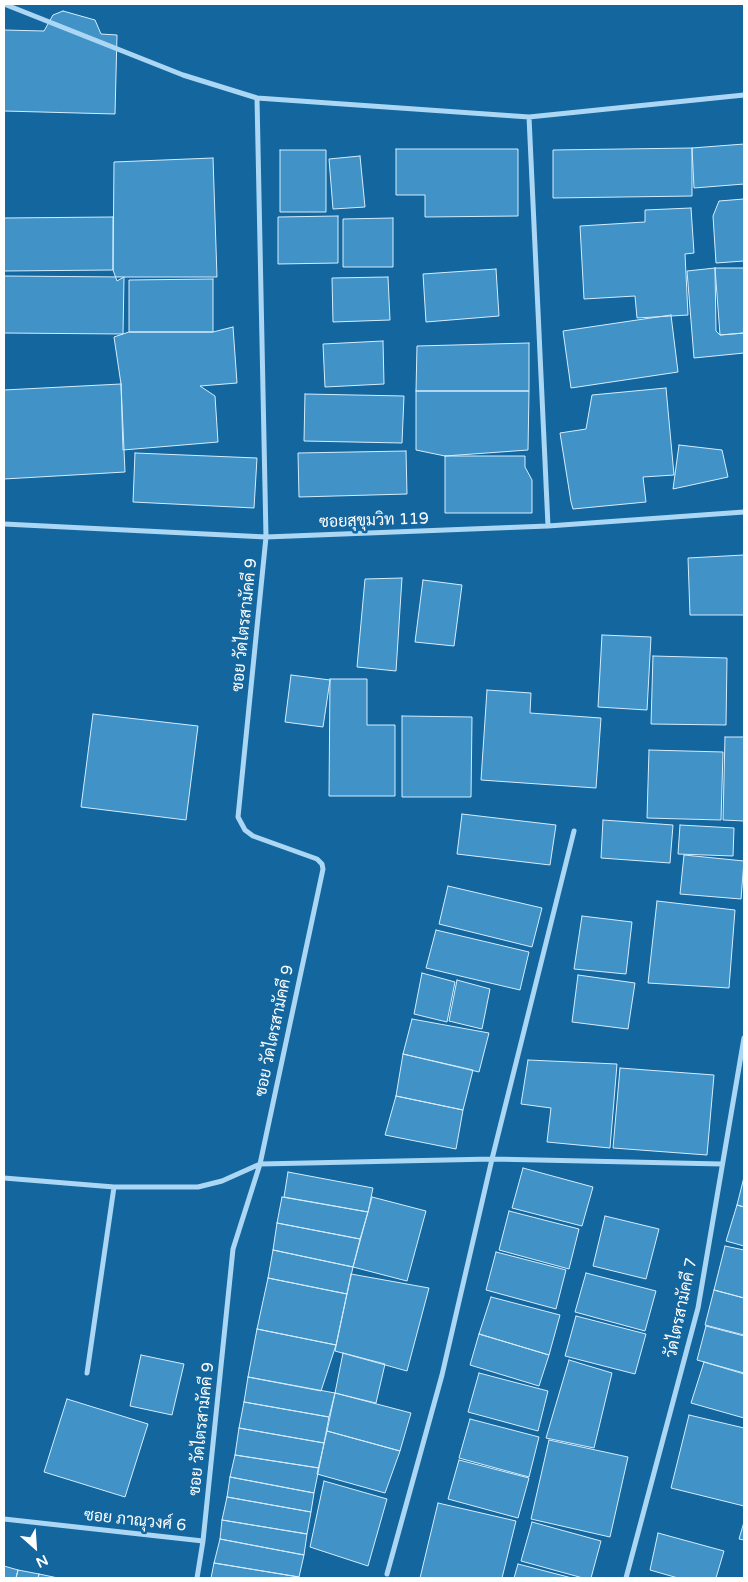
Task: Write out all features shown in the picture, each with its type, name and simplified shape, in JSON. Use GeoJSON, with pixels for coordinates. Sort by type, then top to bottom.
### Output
{"type":"FeatureCollection","features":[{"type":"Feature","properties":{"kind":"street"},"geometry":{"type":"LineString","coordinates":[[4,4],[183,74],[256,98],[530,117],[744,95]]}},
{"type":"Feature","properties":{"kind":"street","name":"ซอย วัดไตรสามัคคี 9"},"geometry":{"type":"LineString","coordinates":[[197,1578],[203,1541],[233,1249],[260,1164],[323,869],[322,864],[317,859],[253,836],[245,830],[238,817],[266,537],[256,98]]}},
{"type":"Feature","properties":{"kind":"street"},"geometry":{"type":"LineString","coordinates":[[530,117],[548,526]]}},
{"type":"Feature","properties":{"kind":"street","name":"ซอยสุขุมวิท 119"},"geometry":{"type":"LineString","coordinates":[[4,524],[266,537],[548,526],[744,512]]}},
{"type":"Feature","properties":{"kind":"street"},"geometry":{"type":"LineString","coordinates":[[387,1574],[442,1375],[492,1160],[574,831]]}},
{"type":"Feature","properties":{"kind":"street","name":"วัดไตรสามัคคี 7"},"geometry":{"type":"LineString","coordinates":[[626,1578],[698,1308],[744,1038]]}},
{"type":"Feature","properties":{"kind":"street"},"geometry":{"type":"LineString","coordinates":[[4,1178],[114,1187],[198,1187],[222,1180],[260,1164],[492,1160],[722,1164]]}},
{"type":"Feature","properties":{"kind":"street"},"geometry":{"type":"LineString","coordinates":[[87,1373],[114,1187]]}},
{"type":"Feature","properties":{"kind":"street","name":"ซอย ภาณุวงศ์ 6"},"geometry":{"type":"LineString","coordinates":[[4,1519],[203,1541]]}},
{"type":"Feature","properties":{"kind":"building"},"geometry":{"type":"Polygon","coordinates":[[[63,11],[95,20],[101,34],[117,35],[115,114],[4,111],[4,30],[44,31],[53,15],[63,11]]]}},
{"type":"Feature","properties":{"kind":"building"},"geometry":{"type":"Polygon","coordinates":[[[744,144],[744,184],[694,188],[692,148],[744,144]]]}},
{"type":"Feature","properties":{"kind":"building"},"geometry":{"type":"Polygon","coordinates":[[[692,148],[692,196],[553,198],[553,150],[692,148]]]}},
{"type":"Feature","properties":{"kind":"building"},"geometry":{"type":"Polygon","coordinates":[[[396,149],[518,149],[518,216],[425,217],[425,195],[396,195],[396,149]]]}},
{"type":"Feature","properties":{"kind":"building"},"geometry":{"type":"Polygon","coordinates":[[[280,150],[326,150],[326,212],[280,212],[280,150]]]}},
{"type":"Feature","properties":{"kind":"building"},"geometry":{"type":"Polygon","coordinates":[[[360,156],[365,207],[333,209],[329,159],[360,156]]]}},
{"type":"Feature","properties":{"kind":"building"},"geometry":{"type":"Polygon","coordinates":[[[213,158],[217,277],[124,277],[117,281],[113,270],[114,162],[213,158]]]}},
{"type":"Feature","properties":{"kind":"building"},"geometry":{"type":"Polygon","coordinates":[[[744,199],[744,261],[716,263],[713,216],[719,201],[744,199]]]}},
{"type":"Feature","properties":{"kind":"building"},"geometry":{"type":"Polygon","coordinates":[[[691,208],[694,253],[685,254],[688,315],[637,318],[635,296],[584,299],[580,226],[645,222],[645,210],[691,208]]]}},
{"type":"Feature","properties":{"kind":"building"},"geometry":{"type":"Polygon","coordinates":[[[338,216],[338,263],[278,264],[278,217],[338,216]]]}},
{"type":"Feature","properties":{"kind":"building"},"geometry":{"type":"Polygon","coordinates":[[[113,217],[113,270],[4,271],[4,218],[113,217]]]}},
{"type":"Feature","properties":{"kind":"building"},"geometry":{"type":"Polygon","coordinates":[[[393,218],[393,267],[343,267],[343,219],[393,218]]]}},
{"type":"Feature","properties":{"kind":"building"},"geometry":{"type":"Polygon","coordinates":[[[715,268],[744,268],[744,333],[720,335],[716,331],[715,268]]]}},
{"type":"Feature","properties":{"kind":"building"},"geometry":{"type":"Polygon","coordinates":[[[715,268],[720,335],[744,333],[744,353],[694,358],[687,271],[715,268]]]}},
{"type":"Feature","properties":{"kind":"building"},"geometry":{"type":"Polygon","coordinates":[[[496,269],[499,316],[426,322],[423,274],[496,269]]]}},
{"type":"Feature","properties":{"kind":"building"},"geometry":{"type":"Polygon","coordinates":[[[4,276],[124,277],[123,334],[4,333],[4,276]]]}},
{"type":"Feature","properties":{"kind":"building"},"geometry":{"type":"Polygon","coordinates":[[[388,277],[390,320],[333,322],[332,278],[388,277]]]}},
{"type":"Feature","properties":{"kind":"building"},"geometry":{"type":"Polygon","coordinates":[[[213,279],[213,332],[129,332],[129,280],[213,279]]]}},
{"type":"Feature","properties":{"kind":"building"},"geometry":{"type":"Polygon","coordinates":[[[671,315],[678,372],[571,388],[563,331],[671,315]]]}},
{"type":"Feature","properties":{"kind":"building"},"geometry":{"type":"Polygon","coordinates":[[[233,327],[237,383],[200,386],[215,396],[218,442],[123,450],[121,384],[114,337],[129,332],[213,332],[233,327]]]}},
{"type":"Feature","properties":{"kind":"building"},"geometry":{"type":"Polygon","coordinates":[[[383,341],[384,384],[325,387],[323,344],[383,341]]]}},
{"type":"Feature","properties":{"kind":"building"},"geometry":{"type":"Polygon","coordinates":[[[529,343],[529,391],[416,391],[417,346],[529,343]]]}},
{"type":"Feature","properties":{"kind":"building"},"geometry":{"type":"Polygon","coordinates":[[[121,384],[125,472],[4,479],[4,390],[121,384]]]}},
{"type":"Feature","properties":{"kind":"building"},"geometry":{"type":"Polygon","coordinates":[[[666,388],[674,475],[643,477],[646,502],[573,509],[560,433],[586,429],[592,395],[666,388]]]}},
{"type":"Feature","properties":{"kind":"building"},"geometry":{"type":"Polygon","coordinates":[[[416,391],[529,391],[528,450],[445,456],[416,450],[416,391]]]}},
{"type":"Feature","properties":{"kind":"building"},"geometry":{"type":"Polygon","coordinates":[[[305,394],[404,396],[402,443],[304,441],[305,394]]]}},
{"type":"Feature","properties":{"kind":"building"},"geometry":{"type":"Polygon","coordinates":[[[679,445],[722,450],[728,477],[673,489],[679,445]]]}},
{"type":"Feature","properties":{"kind":"building"},"geometry":{"type":"Polygon","coordinates":[[[406,451],[407,494],[299,497],[298,453],[406,451]]]}},
{"type":"Feature","properties":{"kind":"building"},"geometry":{"type":"Polygon","coordinates":[[[135,453],[257,458],[254,508],[133,502],[135,453]]]}},
{"type":"Feature","properties":{"kind":"building"},"geometry":{"type":"Polygon","coordinates":[[[445,456],[525,456],[525,467],[532,480],[532,513],[445,513],[445,456]]]}},
{"type":"Feature","properties":{"kind":"building"},"geometry":{"type":"Polygon","coordinates":[[[744,555],[744,615],[690,615],[688,558],[744,555]]]}},
{"type":"Feature","properties":{"kind":"building"},"geometry":{"type":"Polygon","coordinates":[[[402,578],[396,671],[357,667],[365,579],[402,578]]]}},
{"type":"Feature","properties":{"kind":"building"},"geometry":{"type":"Polygon","coordinates":[[[423,580],[462,585],[454,646],[415,642],[423,580]]]}},
{"type":"Feature","properties":{"kind":"building"},"geometry":{"type":"Polygon","coordinates":[[[602,635],[651,637],[647,710],[598,707],[602,635]]]}},
{"type":"Feature","properties":{"kind":"building"},"geometry":{"type":"Polygon","coordinates":[[[653,656],[727,658],[726,725],[651,724],[653,656]]]}},
{"type":"Feature","properties":{"kind":"building"},"geometry":{"type":"Polygon","coordinates":[[[291,675],[330,680],[323,727],[285,722],[291,675]]]}},
{"type":"Feature","properties":{"kind":"building"},"geometry":{"type":"Polygon","coordinates":[[[330,679],[367,679],[367,725],[395,725],[395,796],[329,796],[330,679]]]}},
{"type":"Feature","properties":{"kind":"building"},"geometry":{"type":"Polygon","coordinates":[[[487,690],[531,693],[530,713],[601,718],[596,788],[481,780],[487,690]]]}},
{"type":"Feature","properties":{"kind":"building"},"geometry":{"type":"Polygon","coordinates":[[[93,714],[198,726],[186,820],[81,807],[93,714]]]}},
{"type":"Feature","properties":{"kind":"building"},"geometry":{"type":"Polygon","coordinates":[[[402,716],[472,717],[471,797],[402,797],[402,716]]]}},
{"type":"Feature","properties":{"kind":"building"},"geometry":{"type":"Polygon","coordinates":[[[725,737],[744,737],[744,821],[723,820],[725,737]]]}},
{"type":"Feature","properties":{"kind":"building"},"geometry":{"type":"Polygon","coordinates":[[[649,750],[723,752],[721,820],[647,818],[649,750]]]}},
{"type":"Feature","properties":{"kind":"building"},"geometry":{"type":"Polygon","coordinates":[[[462,814],[556,825],[550,865],[457,854],[462,814]]]}},
{"type":"Feature","properties":{"kind":"building"},"geometry":{"type":"Polygon","coordinates":[[[603,820],[673,825],[670,863],[601,858],[603,820]]]}},
{"type":"Feature","properties":{"kind":"building"},"geometry":{"type":"Polygon","coordinates":[[[680,825],[734,828],[733,856],[678,854],[680,825]]]}},
{"type":"Feature","properties":{"kind":"building"},"geometry":{"type":"Polygon","coordinates":[[[684,855],[744,861],[741,899],[680,894],[684,855]]]}},
{"type":"Feature","properties":{"kind":"building"},"geometry":{"type":"Polygon","coordinates":[[[448,886],[542,908],[532,947],[439,924],[448,886]]]}},
{"type":"Feature","properties":{"kind":"building"},"geometry":{"type":"Polygon","coordinates":[[[657,901],[735,910],[729,988],[648,983],[657,901]]]}},
{"type":"Feature","properties":{"kind":"building"},"geometry":{"type":"Polygon","coordinates":[[[582,916],[632,922],[626,974],[574,969],[582,916]]]}},
{"type":"Feature","properties":{"kind":"building"},"geometry":{"type":"Polygon","coordinates":[[[436,930],[529,952],[520,990],[426,968],[436,930]]]}},
{"type":"Feature","properties":{"kind":"building"},"geometry":{"type":"Polygon","coordinates":[[[422,973],[455,982],[447,1022],[414,1014],[422,973]]]}},
{"type":"Feature","properties":{"kind":"building"},"geometry":{"type":"Polygon","coordinates":[[[578,975],[635,983],[628,1029],[572,1022],[578,975]]]}},
{"type":"Feature","properties":{"kind":"building"},"geometry":{"type":"Polygon","coordinates":[[[457,980],[490,989],[482,1029],[449,1021],[457,980]]]}},
{"type":"Feature","properties":{"kind":"building"},"geometry":{"type":"Polygon","coordinates":[[[412,1019],[489,1033],[479,1072],[403,1054],[412,1019]]]}},
{"type":"Feature","properties":{"kind":"building"},"geometry":{"type":"Polygon","coordinates":[[[403,1054],[473,1070],[463,1110],[396,1096],[403,1054]]]}},
{"type":"Feature","properties":{"kind":"building"},"geometry":{"type":"Polygon","coordinates":[[[528,1060],[617,1064],[610,1148],[547,1142],[551,1108],[521,1104],[528,1060]]]}},
{"type":"Feature","properties":{"kind":"building"},"geometry":{"type":"Polygon","coordinates":[[[620,1068],[714,1075],[707,1155],[613,1148],[620,1068]]]}},
{"type":"Feature","properties":{"kind":"building"},"geometry":{"type":"Polygon","coordinates":[[[396,1096],[463,1110],[456,1149],[385,1135],[396,1096]]]}},
{"type":"Feature","properties":{"kind":"building"},"geometry":{"type":"Polygon","coordinates":[[[523,1168],[593,1187],[582,1226],[512,1208],[523,1168]]]}},
{"type":"Feature","properties":{"kind":"building"},"geometry":{"type":"Polygon","coordinates":[[[288,1172],[373,1188],[368,1212],[284,1197],[288,1172]]]}},
{"type":"Feature","properties":{"kind":"building"},"geometry":{"type":"Polygon","coordinates":[[[744,1177],[744,1207],[737,1205],[744,1177]]]}},
{"type":"Feature","properties":{"kind":"building"},"geometry":{"type":"Polygon","coordinates":[[[282,1197],[368,1212],[360,1239],[277,1223],[282,1197]]]}},
{"type":"Feature","properties":{"kind":"building"},"geometry":{"type":"Polygon","coordinates":[[[372,1197],[426,1211],[407,1281],[353,1267],[372,1197]]]}},
{"type":"Feature","properties":{"kind":"building"},"geometry":{"type":"Polygon","coordinates":[[[737,1205],[744,1207],[744,1246],[726,1241],[737,1205]]]}},
{"type":"Feature","properties":{"kind":"building"},"geometry":{"type":"Polygon","coordinates":[[[509,1211],[579,1229],[569,1269],[499,1250],[509,1211]]]}},
{"type":"Feature","properties":{"kind":"building"},"geometry":{"type":"Polygon","coordinates":[[[605,1216],[659,1229],[646,1279],[593,1266],[605,1216]]]}},
{"type":"Feature","properties":{"kind":"building"},"geometry":{"type":"Polygon","coordinates":[[[277,1223],[360,1239],[353,1267],[273,1250],[277,1223]]]}},
{"type":"Feature","properties":{"kind":"building"},"geometry":{"type":"Polygon","coordinates":[[[725,1246],[744,1250],[744,1298],[714,1290],[725,1246]]]}},
{"type":"Feature","properties":{"kind":"building"},"geometry":{"type":"Polygon","coordinates":[[[273,1250],[353,1267],[347,1294],[268,1278],[273,1250]]]}},
{"type":"Feature","properties":{"kind":"building"},"geometry":{"type":"Polygon","coordinates":[[[496,1252],[566,1270],[556,1309],[486,1290],[496,1252]]]}},
{"type":"Feature","properties":{"kind":"building"},"geometry":{"type":"Polygon","coordinates":[[[586,1273],[656,1291],[645,1331],[575,1312],[586,1273]]]}},
{"type":"Feature","properties":{"kind":"building"},"geometry":{"type":"Polygon","coordinates":[[[351,1274],[429,1288],[407,1371],[335,1351],[351,1274]]]}},
{"type":"Feature","properties":{"kind":"building"},"geometry":{"type":"Polygon","coordinates":[[[268,1278],[347,1294],[336,1345],[257,1329],[268,1278]]]}},
{"type":"Feature","properties":{"kind":"building"},"geometry":{"type":"Polygon","coordinates":[[[714,1290],[744,1298],[744,1335],[705,1325],[714,1290]]]}},
{"type":"Feature","properties":{"kind":"building"},"geometry":{"type":"Polygon","coordinates":[[[491,1297],[560,1315],[549,1355],[479,1334],[491,1297]]]}},
{"type":"Feature","properties":{"kind":"building"},"geometry":{"type":"Polygon","coordinates":[[[576,1316],[646,1334],[635,1374],[565,1356],[576,1316]]]}},
{"type":"Feature","properties":{"kind":"building"},"geometry":{"type":"Polygon","coordinates":[[[706,1326],[744,1336],[744,1373],[697,1360],[706,1326]]]}},
{"type":"Feature","properties":{"kind":"building"},"geometry":{"type":"Polygon","coordinates":[[[257,1329],[336,1345],[321,1391],[248,1377],[257,1329]]]}},
{"type":"Feature","properties":{"kind":"building"},"geometry":{"type":"Polygon","coordinates":[[[479,1334],[549,1355],[539,1386],[470,1365],[479,1334]]]}},
{"type":"Feature","properties":{"kind":"building"},"geometry":{"type":"Polygon","coordinates":[[[343,1353],[385,1364],[376,1403],[335,1393],[343,1353]]]}},
{"type":"Feature","properties":{"kind":"building"},"geometry":{"type":"Polygon","coordinates":[[[141,1355],[184,1364],[172,1415],[130,1406],[141,1355]]]}},
{"type":"Feature","properties":{"kind":"building"},"geometry":{"type":"Polygon","coordinates":[[[569,1360],[612,1373],[594,1448],[546,1438],[569,1360]]]}},
{"type":"Feature","properties":{"kind":"building"},"geometry":{"type":"Polygon","coordinates":[[[704,1362],[744,1374],[744,1418],[691,1403],[704,1362]]]}},
{"type":"Feature","properties":{"kind":"building"},"geometry":{"type":"Polygon","coordinates":[[[479,1373],[548,1391],[538,1431],[468,1412],[479,1373]]]}},
{"type":"Feature","properties":{"kind":"building"},"geometry":{"type":"Polygon","coordinates":[[[248,1377],[335,1393],[329,1417],[244,1402],[248,1377]]]}},
{"type":"Feature","properties":{"kind":"building"},"geometry":{"type":"Polygon","coordinates":[[[335,1393],[411,1413],[400,1451],[327,1431],[335,1393]]]}},
{"type":"Feature","properties":{"kind":"building"},"geometry":{"type":"Polygon","coordinates":[[[67,1399],[148,1424],[125,1497],[44,1472],[67,1399]]]}},
{"type":"Feature","properties":{"kind":"building"},"geometry":{"type":"Polygon","coordinates":[[[244,1402],[329,1417],[324,1443],[239,1428],[244,1402]]]}},
{"type":"Feature","properties":{"kind":"building"},"geometry":{"type":"Polygon","coordinates":[[[689,1415],[744,1428],[744,1506],[671,1488],[689,1415]]]}},
{"type":"Feature","properties":{"kind":"building"},"geometry":{"type":"Polygon","coordinates":[[[470,1419],[539,1437],[529,1477],[459,1458],[470,1419]]]}},
{"type":"Feature","properties":{"kind":"building"},"geometry":{"type":"Polygon","coordinates":[[[239,1428],[324,1443],[319,1468],[235,1455],[239,1428]]]}},
{"type":"Feature","properties":{"kind":"building"},"geometry":{"type":"Polygon","coordinates":[[[327,1431],[400,1451],[385,1493],[317,1474],[327,1431]]]}},
{"type":"Feature","properties":{"kind":"building"},"geometry":{"type":"Polygon","coordinates":[[[549,1440],[628,1457],[610,1537],[531,1519],[549,1440]]]}},
{"type":"Feature","properties":{"kind":"building"},"geometry":{"type":"Polygon","coordinates":[[[235,1455],[319,1468],[314,1493],[230,1477],[235,1455]]]}},
{"type":"Feature","properties":{"kind":"building"},"geometry":{"type":"Polygon","coordinates":[[[459,1460],[529,1478],[518,1518],[448,1499],[459,1460]]]}},
{"type":"Feature","properties":{"kind":"building"},"geometry":{"type":"Polygon","coordinates":[[[230,1477],[314,1493],[311,1512],[227,1497],[230,1477]]]}},
{"type":"Feature","properties":{"kind":"building"},"geometry":{"type":"Polygon","coordinates":[[[324,1481],[387,1499],[368,1566],[310,1547],[324,1481]]]}},
{"type":"Feature","properties":{"kind":"building"},"geometry":{"type":"Polygon","coordinates":[[[227,1497],[311,1512],[307,1534],[222,1520],[227,1497]]]}},
{"type":"Feature","properties":{"kind":"building"},"geometry":{"type":"Polygon","coordinates":[[[438,1503],[516,1521],[502,1578],[420,1578],[438,1503]]]}},
{"type":"Feature","properties":{"kind":"building"},"geometry":{"type":"Polygon","coordinates":[[[222,1520],[307,1534],[304,1555],[220,1539],[222,1520]]]}},
{"type":"Feature","properties":{"kind":"building"},"geometry":{"type":"Polygon","coordinates":[[[532,1522],[601,1541],[591,1578],[583,1578],[521,1561],[532,1522]]]}},
{"type":"Feature","properties":{"kind":"building"},"geometry":{"type":"Polygon","coordinates":[[[744,1522],[744,1540],[739,1539],[744,1522]]]}},
{"type":"Feature","properties":{"kind":"building"},"geometry":{"type":"Polygon","coordinates":[[[658,1533],[724,1551],[716,1578],[678,1578],[650,1570],[658,1533]]]}},
{"type":"Feature","properties":{"kind":"building"},"geometry":{"type":"Polygon","coordinates":[[[220,1539],[304,1555],[299,1577],[214,1563],[220,1539]]]}},
{"type":"Feature","properties":{"kind":"building"},"geometry":{"type":"Polygon","coordinates":[[[214,1563],[299,1577],[299,1578],[211,1578],[214,1563]]]}},
{"type":"Feature","properties":{"kind":"building"},"geometry":{"type":"Polygon","coordinates":[[[518,1564],[572,1578],[514,1578],[518,1564]]]}},
{"type":"Feature","properties":{"kind":"building"},"geometry":{"type":"Polygon","coordinates":[[[4,1566],[18,1570],[16,1578],[4,1578],[4,1566]]]}},
{"type":"Feature","properties":{"kind":"building"},"geometry":{"type":"Polygon","coordinates":[[[18,1570],[39,1574],[38,1578],[16,1578],[18,1570]]]}},
{"type":"Feature","properties":{"kind":"building"},"geometry":{"type":"Polygon","coordinates":[[[39,1574],[58,1578],[38,1578],[39,1574]]]}}]}
